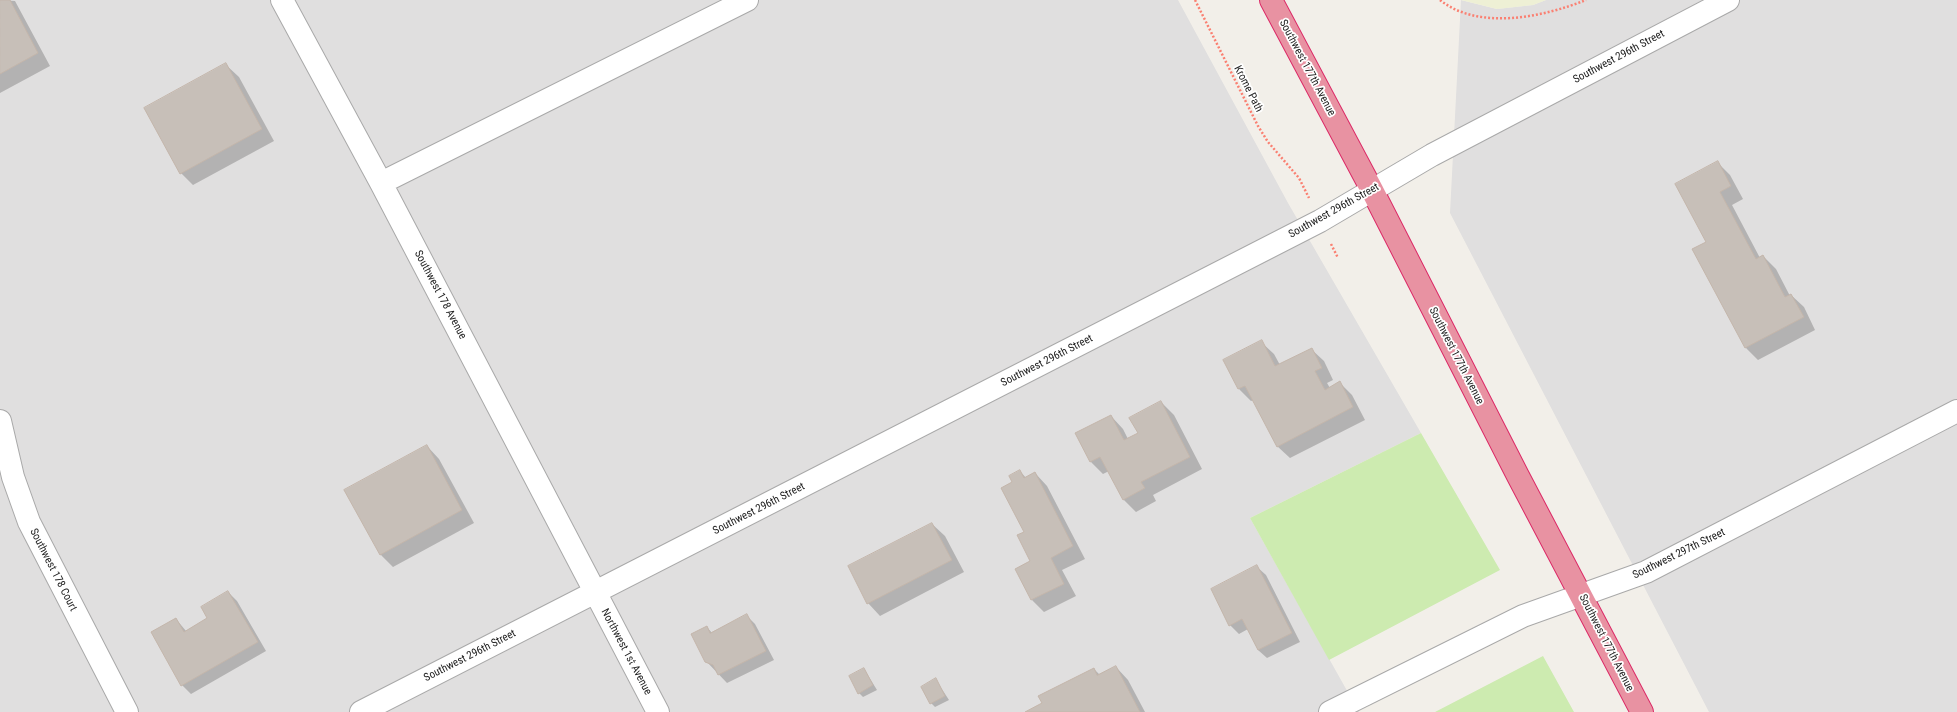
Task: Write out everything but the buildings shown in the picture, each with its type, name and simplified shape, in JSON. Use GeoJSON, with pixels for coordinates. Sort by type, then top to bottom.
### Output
{"type":"FeatureCollection","features":[{"type":"Feature","properties":{"kind":"highway","name":"Southwest 177th Avenue"},"geometry":{"type":"LineString","coordinates":[[1271,0],[1372,190],[1510,462],[1642,712]]}},
{"type":"Feature","properties":{"kind":"street","name":"Southwest 178 Avenue"},"geometry":{"type":"LineString","coordinates":[[282,0],[381,183],[595,592]]}},
{"type":"Feature","properties":{"kind":"street"},"geometry":{"type":"LineString","coordinates":[[381,183],[747,0]]}},
{"type":"Feature","properties":{"kind":"street","name":"Southwest 296th Street"},"geometry":{"type":"LineString","coordinates":[[361,712],[1320,221],[1432,155],[1728,0]]}},
{"type":"Feature","properties":{"kind":"street","name":"Southwest 297th Street"},"geometry":{"type":"LineString","coordinates":[[1330,712],[1523,616],[1646,572],[1957,412]]}},
{"type":"Feature","properties":{"kind":"street","name":"Southwest 178 Court"},"geometry":{"type":"LineString","coordinates":[[0,421],[13,477],[29,522],[127,712]]}},
{"type":"Feature","properties":{"kind":"street","name":"Northwest 1st Avenue"},"geometry":{"type":"LineString","coordinates":[[595,592],[658,712]]}},
{"type":"Feature","properties":{"kind":"path","name":"Krome Path"},"geometry":{"type":"LineString","coordinates":[[1196,0],[1258,126],[1268,142],[1299,178]]}},
{"type":"Feature","properties":{"kind":"path"},"geometry":{"type":"LineString","coordinates":[[1440,0],[1471,16],[1500,19],[1535,15],[1586,0]]}},
{"type":"Feature","properties":{"kind":"shaded area"},"geometry":{"type":"Polygon","coordinates":[[[0,0],[1178,0],[1288,203],[1421,433],[1250,518],[1359,712],[0,712],[0,0]]]}},
{"type":"Feature","properties":{"kind":"shaded area"},"geometry":{"type":"Polygon","coordinates":[[[1461,0],[1497,9],[1533,5],[1546,0],[1957,0],[1957,712],[1709,712],[1450,213],[1461,0]]]}},
{"type":"Feature","properties":{"kind":"green space"},"geometry":{"type":"Polygon","coordinates":[[[1461,0],[1546,0],[1533,5],[1497,9],[1461,0]]]}},
{"type":"Feature","properties":{"kind":"green space"},"geometry":{"type":"Polygon","coordinates":[[[1421,433],[1500,570],[1329,660],[1250,518],[1421,433]]]}},
{"type":"Feature","properties":{"kind":"green space"},"geometry":{"type":"Polygon","coordinates":[[[1543,656],[1574,712],[1435,712],[1543,656]]]}}]}
